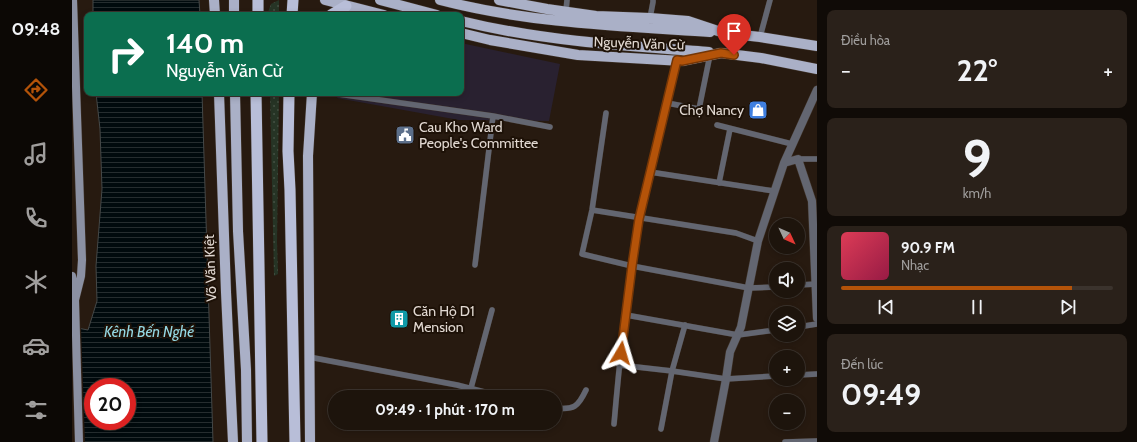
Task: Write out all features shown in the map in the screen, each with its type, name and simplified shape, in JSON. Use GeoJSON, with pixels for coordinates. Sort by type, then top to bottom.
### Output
{"type":"FeatureCollection","features":[{"type":"Feature","properties":{"kind":"highway"},"geometry":{"type":"LineString","coordinates":[[258,12],[259,1]]}},
{"type":"Feature","properties":{"kind":"highway"},"geometry":{"type":"LineString","coordinates":[[335,12],[346,6]]}},
{"type":"Feature","properties":{"kind":"highway"},"geometry":{"type":"LineString","coordinates":[[256,96],[262,442]]}},
{"type":"Feature","properties":{"kind":"highway"},"geometry":{"type":"LineString","coordinates":[[289,96],[288,151],[295,442]]}},
{"type":"Feature","properties":{"kind":"main road"},"geometry":{"type":"LineString","coordinates":[[73,0],[82,260],[81,276],[75,300]]}},
{"type":"Feature","properties":{"kind":"main road"},"geometry":{"type":"LineString","coordinates":[[234,0],[234,12]]}},
{"type":"Feature","properties":{"kind":"main road"},"geometry":{"type":"LineString","coordinates":[[380,0],[426,12]]}},
{"type":"Feature","properties":{"kind":"main road"},"geometry":{"type":"LineString","coordinates":[[384,0],[385,12]]}},
{"type":"Feature","properties":{"kind":"main road"},"geometry":{"type":"LineString","coordinates":[[440,0],[490,11],[568,23],[724,33]]}},
{"type":"Feature","properties":{"kind":"main road","name":"Nguyễn Văn Cừ"},"geometry":{"type":"LineString","coordinates":[[499,0],[596,16],[688,21],[724,33],[817,46]]}},
{"type":"Feature","properties":{"kind":"main road"},"geometry":{"type":"LineString","coordinates":[[215,12],[216,1]]}},
{"type":"Feature","properties":{"kind":"main road"},"geometry":{"type":"LineString","coordinates":[[330,12],[330,1],[372,12]]}},
{"type":"Feature","properties":{"kind":"main road"},"geometry":{"type":"LineString","coordinates":[[464,22],[492,29],[596,44],[721,53]]}},
{"type":"Feature","properties":{"kind":"main road","name":"Nguyễn Văn Cừ"},"geometry":{"type":"LineString","coordinates":[[464,34],[490,40],[578,54],[682,61],[721,53],[760,58],[817,69]]}},
{"type":"Feature","properties":{"kind":"main road","name":"Võ Văn Kiệt"},"geometry":{"type":"LineString","coordinates":[[219,96],[233,442]]}},
{"type":"Feature","properties":{"kind":"main road"},"geometry":{"type":"LineString","coordinates":[[235,96],[238,230],[246,370],[247,442]]}},
{"type":"Feature","properties":{"kind":"main road"},"geometry":{"type":"LineString","coordinates":[[310,442],[308,156],[312,96]]}},
{"type":"Feature","properties":{"kind":"main road"},"geometry":{"type":"LineString","coordinates":[[72,276],[76,319],[79,442]]}},
{"type":"Feature","properties":{"kind":"street"},"geometry":{"type":"LineString","coordinates":[[714,442],[730,352],[741,327],[758,241],[784,163],[817,90]]}},
{"type":"Feature","properties":{"kind":"street"},"geometry":{"type":"LineString","coordinates":[[784,163],[798,158],[814,201],[817,318]]}},
{"type":"Feature","properties":{"kind":"lane"},"geometry":{"type":"LineString","coordinates":[[566,11],[567,0]]}},
{"type":"Feature","properties":{"kind":"lane"},"geometry":{"type":"LineString","coordinates":[[650,18],[653,0]]}},
{"type":"Feature","properties":{"kind":"lane"},"geometry":{"type":"LineString","coordinates":[[760,37],[770,0]]}},
{"type":"Feature","properties":{"kind":"lane"},"geometry":{"type":"LineString","coordinates":[[667,103],[699,109],[710,55]]}},
{"type":"Feature","properties":{"kind":"lane"},"geometry":{"type":"LineString","coordinates":[[614,424],[619,365],[639,219],[677,60]]}},
{"type":"Feature","properties":{"kind":"lane"},"geometry":{"type":"LineString","coordinates":[[352,96],[493,116],[550,127]]}},
{"type":"Feature","properties":{"kind":"lane"},"geometry":{"type":"LineString","coordinates":[[606,113],[592,210],[582,254],[632,266],[749,288],[769,287]]}},
{"type":"Feature","properties":{"kind":"lane"},"geometry":{"type":"LineString","coordinates":[[475,265],[493,116]]}},
{"type":"Feature","properties":{"kind":"lane"},"geometry":{"type":"LineString","coordinates":[[717,125],[792,144]]}},
{"type":"Feature","properties":{"kind":"lane"},"geometry":{"type":"LineString","coordinates":[[719,183],[730,129]]}},
{"type":"Feature","properties":{"kind":"lane"},"geometry":{"type":"LineString","coordinates":[[798,158],[817,158]]}},
{"type":"Feature","properties":{"kind":"lane"},"geometry":{"type":"LineString","coordinates":[[650,172],[774,191]]}},
{"type":"Feature","properties":{"kind":"lane"},"geometry":{"type":"LineString","coordinates":[[592,210],[639,219],[736,233],[758,241]]}},
{"type":"Feature","properties":{"kind":"lane"},"geometry":{"type":"LineString","coordinates":[[805,285],[816,284]]}},
{"type":"Feature","properties":{"kind":"lane"},"geometry":{"type":"LineString","coordinates":[[471,388],[492,310]]}},
{"type":"Feature","properties":{"kind":"lane"},"geometry":{"type":"LineString","coordinates":[[626,315],[738,335],[769,331]]}},
{"type":"Feature","properties":{"kind":"lane"},"geometry":{"type":"LineString","coordinates":[[805,325],[817,324]]}},
{"type":"Feature","properties":{"kind":"lane"},"geometry":{"type":"LineString","coordinates":[[661,429],[672,371],[685,325]]}},
{"type":"Feature","properties":{"kind":"lane"},"geometry":{"type":"LineString","coordinates":[[309,357],[478,390]]}},
{"type":"Feature","properties":{"kind":"lane"},"geometry":{"type":"LineString","coordinates":[[619,365],[726,379],[769,376]]}},
{"type":"Feature","properties":{"kind":"lane"},"geometry":{"type":"LineString","coordinates":[[805,375],[817,374]]}},
{"type":"Feature","properties":{"kind":"lane"},"geometry":{"type":"LineString","coordinates":[[562,409],[568,410],[580,403],[586,390]]}},
{"type":"Feature","properties":{"kind":"lane"},"geometry":{"type":"LineString","coordinates":[[785,442],[817,441]]}},
{"type":"Feature","properties":{"kind":"shaded area"},"geometry":{"type":"Polygon","coordinates":[[[464,44],[560,64],[549,121],[459,120],[337,98],[337,96],[464,96],[464,44]]]}},
{"type":"Feature","properties":{"kind":"green space"},"geometry":{"type":"Polygon","coordinates":[[[279,0],[279,12],[268,12],[271,4],[279,0]]]}},
{"type":"Feature","properties":{"kind":"green space"},"geometry":{"type":"Polygon","coordinates":[[[270,96],[279,96],[278,274],[274,276],[270,96]]]}},
{"type":"Feature","properties":{"kind":"water"},"geometry":{"type":"Polygon","coordinates":[[[93,0],[199,0],[200,12],[93,12],[93,0]]]}},
{"type":"Feature","properties":{"kind":"water","name":"Kênh Bến Nghé"},"geometry":{"type":"Polygon","coordinates":[[[96,96],[202,96],[213,442],[72,442],[72,327],[88,330],[97,301],[96,266],[102,189],[100,129],[96,96]]]}},
{"type":"Feature","properties":{"kind":"pier"},"geometry":{"type":"Polygon","coordinates":[[[72,325],[81,327],[85,442],[72,442],[72,325]]]}},
{"type":"Feature","properties":{"kind":"place","name":"Chợ Nancy"},"geometry":{"type":"Point","coordinates":[758,110]}},
{"type":"Feature","properties":{"kind":"place","name":"Cau Kho Ward People's Committee"},"geometry":{"type":"Point","coordinates":[405,135]}},
{"type":"Feature","properties":{"kind":"place","name":"Căn Hộ D1 Mension"},"geometry":{"type":"Point","coordinates":[399,319]}},
{"type":"Feature","properties":{"kind":"route"},"geometry":{"type":"LineString","coordinates":[[621,353],[639,219],[677,60],[682,61],[721,53],[734,55]]}}]}
